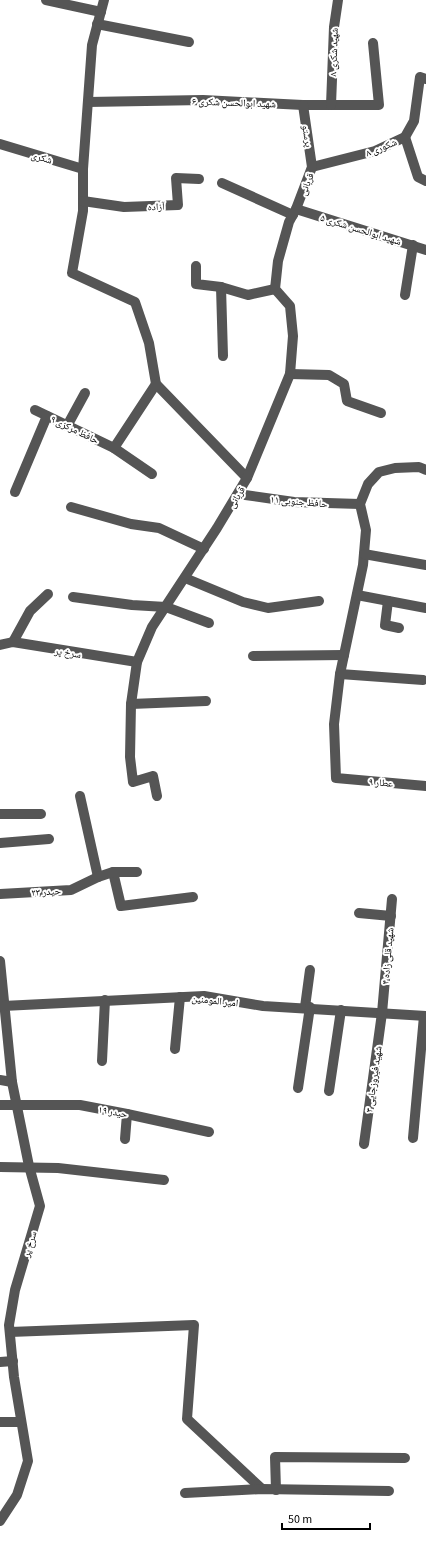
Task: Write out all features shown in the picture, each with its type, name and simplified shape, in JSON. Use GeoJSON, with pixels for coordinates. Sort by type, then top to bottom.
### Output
{"type":"FeatureCollection","features":[{"type":"Feature","properties":{"kind":"street"},"geometry":{"type":"LineString","coordinates":[[46,0],[101,12]]}},
{"type":"Feature","properties":{"kind":"street"},"geometry":{"type":"LineString","coordinates":[[104,0],[92,45],[83,169],[83,201],[72,273],[134,302],[149,343],[156,384],[247,478]]}},
{"type":"Feature","properties":{"kind":"street","name":"شهید شکری ۸"},"geometry":{"type":"LineString","coordinates":[[331,105],[334,27],[338,0]]}},
{"type":"Feature","properties":{"kind":"street"},"geometry":{"type":"LineString","coordinates":[[98,24],[189,42]]}},
{"type":"Feature","properties":{"kind":"street","name":"شهید ابوالحسن شکری ۶"},"geometry":{"type":"LineString","coordinates":[[88,102],[203,100],[303,105],[379,105],[373,43]]}},
{"type":"Feature","properties":{"kind":"street","name":"شکوری ۸"},"geometry":{"type":"LineString","coordinates":[[312,167],[375,152],[405,136],[414,121],[420,77],[426,78]]}},
{"type":"Feature","properties":{"kind":"street","name":"پرستو"},"geometry":{"type":"LineString","coordinates":[[303,105],[312,167]]}},
{"type":"Feature","properties":{"kind":"street"},"geometry":{"type":"LineString","coordinates":[[405,136],[418,177],[426,181]]}},
{"type":"Feature","properties":{"kind":"street","name":"شکری"},"geometry":{"type":"LineString","coordinates":[[0,144],[83,169]]}},
{"type":"Feature","properties":{"kind":"street","name":"قربانی"},"geometry":{"type":"LineString","coordinates":[[157,796],[153,776],[133,782],[130,756],[131,704],[136,662],[152,627],[204,549],[247,478],[290,374],[293,336],[290,306],[275,290],[278,260],[312,167]]}},
{"type":"Feature","properties":{"kind":"street","name":"آزاده"},"geometry":{"type":"LineString","coordinates":[[83,201],[124,207],[178,205],[176,178],[199,179]]}},
{"type":"Feature","properties":{"kind":"street","name":"شهید ابوالحسن شکری ۵"},"geometry":{"type":"LineString","coordinates":[[222,183],[295,212],[426,250]]}},
{"type":"Feature","properties":{"kind":"street"},"geometry":{"type":"LineString","coordinates":[[405,295],[413,245]]}},
{"type":"Feature","properties":{"kind":"street"},"geometry":{"type":"LineString","coordinates":[[196,266],[196,284],[221,287],[248,295],[275,290]]}},
{"type":"Feature","properties":{"kind":"street"},"geometry":{"type":"LineString","coordinates":[[221,287],[223,356]]}},
{"type":"Feature","properties":{"kind":"street"},"geometry":{"type":"LineString","coordinates":[[290,374],[329,375],[344,384],[347,401],[381,413]]}},
{"type":"Feature","properties":{"kind":"street"},"geometry":{"type":"LineString","coordinates":[[114,448],[156,384]]}},
{"type":"Feature","properties":{"kind":"street"},"geometry":{"type":"LineString","coordinates":[[67,426],[85,393]]}},
{"type":"Feature","properties":{"kind":"street","name":"حافظ مرکزی ۹"},"geometry":{"type":"LineString","coordinates":[[35,410],[114,448],[152,474]]}},
{"type":"Feature","properties":{"kind":"street"},"geometry":{"type":"LineString","coordinates":[[15,492],[47,416]]}},
{"type":"Feature","properties":{"kind":"street"},"geometry":{"type":"LineString","coordinates":[[423,680],[340,674],[357,596],[364,554],[366,530],[360,504],[368,484],[379,472],[394,468],[419,467],[426,470]]}},
{"type":"Feature","properties":{"kind":"street","name":"حافظ جنوبی ۱۱"},"geometry":{"type":"LineString","coordinates":[[238,494],[294,502],[360,504]]}},
{"type":"Feature","properties":{"kind":"street"},"geometry":{"type":"LineString","coordinates":[[71,507],[131,524],[158,528],[204,549]]}},
{"type":"Feature","properties":{"kind":"street"},"geometry":{"type":"LineString","coordinates":[[364,554],[426,565]]}},
{"type":"Feature","properties":{"kind":"street"},"geometry":{"type":"LineString","coordinates":[[185,578],[243,602],[268,608],[319,601]]}},
{"type":"Feature","properties":{"kind":"street"},"geometry":{"type":"LineString","coordinates":[[13,642],[30,611],[48,594]]}},
{"type":"Feature","properties":{"kind":"street"},"geometry":{"type":"LineString","coordinates":[[357,596],[426,608]]}},
{"type":"Feature","properties":{"kind":"street"},"geometry":{"type":"LineString","coordinates":[[72,597],[132,605],[166,607],[209,623]]}},
{"type":"Feature","properties":{"kind":"street"},"geometry":{"type":"LineString","coordinates":[[388,601],[385,625],[398,628]]}},
{"type":"Feature","properties":{"kind":"street","name":"سرخ پر"},"geometry":{"type":"LineString","coordinates":[[0,645],[13,642],[136,662]]}},
{"type":"Feature","properties":{"kind":"street"},"geometry":{"type":"LineString","coordinates":[[252,656],[344,655]]}},
{"type":"Feature","properties":{"kind":"street","name":"عطار ۹"},"geometry":{"type":"LineString","coordinates":[[340,674],[334,724],[336,778],[426,786]]}},
{"type":"Feature","properties":{"kind":"street"},"geometry":{"type":"LineString","coordinates":[[131,704],[206,701]]}},
{"type":"Feature","properties":{"kind":"street"},"geometry":{"type":"LineString","coordinates":[[80,796],[98,877]]}},
{"type":"Feature","properties":{"kind":"street"},"geometry":{"type":"LineString","coordinates":[[0,814],[41,814]]}},
{"type":"Feature","properties":{"kind":"street"},"geometry":{"type":"LineString","coordinates":[[0,843],[49,839]]}},
{"type":"Feature","properties":{"kind":"street"},"geometry":{"type":"LineString","coordinates":[[114,872],[121,906],[193,897]]}},
{"type":"Feature","properties":{"kind":"street","name":"حیدر ۲۳"},"geometry":{"type":"LineString","coordinates":[[0,894],[71,890],[98,877],[114,872],[137,872]]}},
{"type":"Feature","properties":{"kind":"street","name":"شهید قلی زاده ۴"},"geometry":{"type":"LineString","coordinates":[[382,1013],[392,899]]}},
{"type":"Feature","properties":{"kind":"street"},"geometry":{"type":"LineString","coordinates":[[359,913],[391,916]]}},
{"type":"Feature","properties":{"kind":"street","name":"سرخ پر"},"geometry":{"type":"LineString","coordinates":[[0,961],[3,1006],[12,1082],[29,1166],[40,1206],[15,1290],[11,1313],[10,1332],[21,1422],[28,1461],[17,1495],[0,1521]]}},
{"type":"Feature","properties":{"kind":"street"},"geometry":{"type":"LineString","coordinates":[[298,1088],[310,970]]}},
{"type":"Feature","properties":{"kind":"street","name":"امیر المومنین"},"geometry":{"type":"LineString","coordinates":[[3,1006],[204,996],[263,1006],[307,1007],[425,1016]]}},
{"type":"Feature","properties":{"kind":"street"},"geometry":{"type":"LineString","coordinates":[[176,1049],[180,997]]}},
{"type":"Feature","properties":{"kind":"street"},"geometry":{"type":"LineString","coordinates":[[102,1061],[105,1000]]}},
{"type":"Feature","properties":{"kind":"street"},"geometry":{"type":"LineString","coordinates":[[329,1091],[341,1010]]}},
{"type":"Feature","properties":{"kind":"street","name":"شهید فیروزجایی ۳"},"geometry":{"type":"LineString","coordinates":[[364,1144],[382,1013]]}},
{"type":"Feature","properties":{"kind":"street"},"geometry":{"type":"LineString","coordinates":[[413,1138],[425,1016]]}},
{"type":"Feature","properties":{"kind":"street"},"geometry":{"type":"LineString","coordinates":[[0,1080],[12,1082]]}},
{"type":"Feature","properties":{"kind":"street","name":"حیدر ۱۹"},"geometry":{"type":"LineString","coordinates":[[0,1105],[80,1105],[209,1132]]}},
{"type":"Feature","properties":{"kind":"street"},"geometry":{"type":"LineString","coordinates":[[125,1139],[127,1114]]}},
{"type":"Feature","properties":{"kind":"street"},"geometry":{"type":"LineString","coordinates":[[0,1167],[29,1166],[164,1180]]}},
{"type":"Feature","properties":{"kind":"street"},"geometry":{"type":"LineString","coordinates":[[0,1313],[11,1313]]}},
{"type":"Feature","properties":{"kind":"street"},"geometry":{"type":"LineString","coordinates":[[10,1332],[194,1324],[187,1419],[262,1489]]}},
{"type":"Feature","properties":{"kind":"street"},"geometry":{"type":"LineString","coordinates":[[0,1362],[13,1362]]}},
{"type":"Feature","properties":{"kind":"street"},"geometry":{"type":"LineString","coordinates":[[0,1422],[21,1422]]}},
{"type":"Feature","properties":{"kind":"street"},"geometry":{"type":"LineString","coordinates":[[276,1490],[276,1457],[405,1458]]}},
{"type":"Feature","properties":{"kind":"street"},"geometry":{"type":"LineString","coordinates":[[185,1493],[262,1489],[389,1491]]}}]}
